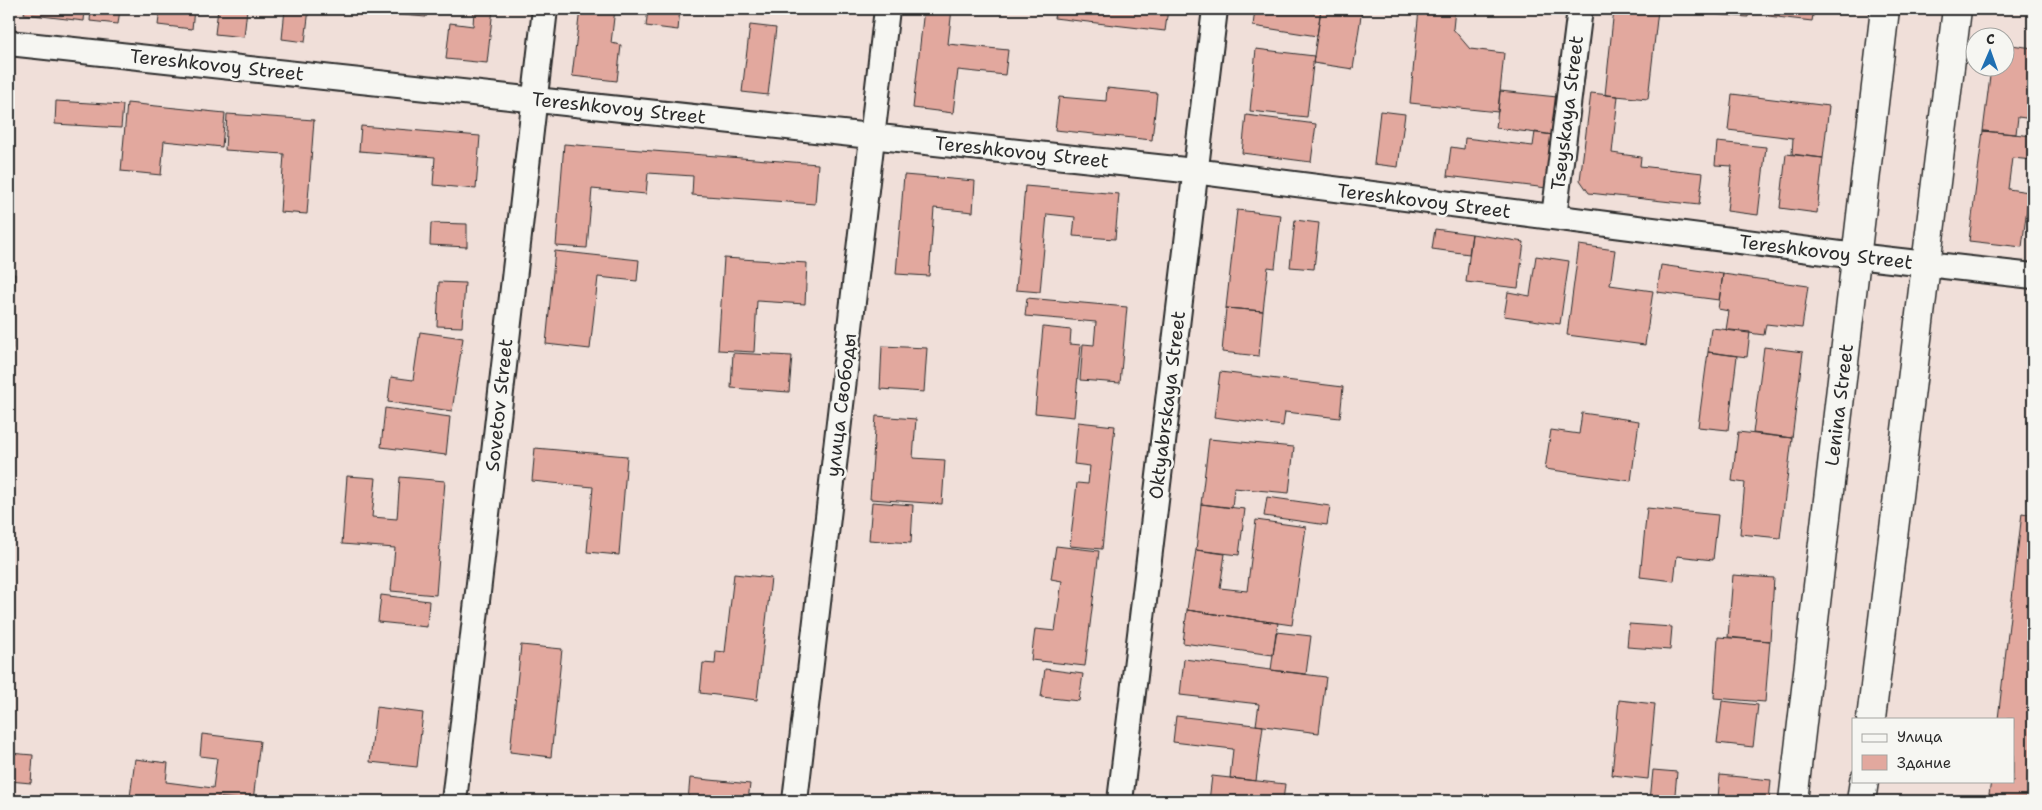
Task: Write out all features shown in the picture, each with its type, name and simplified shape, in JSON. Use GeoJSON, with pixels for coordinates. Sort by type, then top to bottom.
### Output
{"type":"FeatureCollection","features":[{"type":"Feature","properties":{"kind":"street","name":"Sovetov Street"},"geometry":{"type":"LineString","coordinates":[[454,801],[545,9]]}},
{"type":"Feature","properties":{"kind":"street","name":"улица Свободы"},"geometry":{"type":"LineString","coordinates":[[795,801],[887,9]]}},
{"type":"Feature","properties":{"kind":"street","name":"Oktyabrskaya Street"},"geometry":{"type":"LineString","coordinates":[[1120,801],[1214,9]]}},
{"type":"Feature","properties":{"kind":"street","name":"Tseyskaya Street"},"geometry":{"type":"LineString","coordinates":[[1554,217],[1580,9]]}},
{"type":"Feature","properties":{"kind":"street","name":"Lenina Street"},"geometry":{"type":"LineString","coordinates":[[1793,801],[1885,9]]}},
{"type":"Feature","properties":{"kind":"street"},"geometry":{"type":"LineString","coordinates":[[1871,718],[1957,9]]}},
{"type":"Feature","properties":{"kind":"street","name":"Tereshkovoy Street"},"geometry":{"type":"LineString","coordinates":[[9,43],[534,98],[1194,171],[1856,256],[2033,276]]}},
{"type":"Feature","properties":{"kind":"street"},"geometry":{"type":"LineString","coordinates":[[1861,801],[1864,782]]}},
{"type":"Feature","properties":{"kind":"building"},"geometry":{"type":"Polygon","coordinates":[[[25,9],[85,9],[84,21],[24,14],[25,9]]]}},
{"type":"Feature","properties":{"kind":"building"},"geometry":{"type":"Polygon","coordinates":[[[91,9],[120,9],[118,24],[90,21],[91,9]]]}},
{"type":"Feature","properties":{"kind":"building"},"geometry":{"type":"Polygon","coordinates":[[[160,9],[194,9],[192,29],[158,25],[160,9]]]}},
{"type":"Feature","properties":{"kind":"building"},"geometry":{"type":"Polygon","coordinates":[[[218,9],[247,9],[244,37],[215,34],[218,9]]]}},
{"type":"Feature","properties":{"kind":"building"},"geometry":{"type":"Polygon","coordinates":[[[285,9],[309,9],[305,42],[282,39],[285,9]]]}},
{"type":"Feature","properties":{"kind":"building"},"geometry":{"type":"Polygon","coordinates":[[[390,9],[427,9],[426,17],[390,14],[390,9]]]}},
{"type":"Feature","properties":{"kind":"building"},"geometry":{"type":"Polygon","coordinates":[[[474,9],[493,9],[487,63],[446,59],[450,23],[473,26],[474,9]]]}},
{"type":"Feature","properties":{"kind":"building"},"geometry":{"type":"Polygon","coordinates":[[[580,9],[615,9],[611,43],[621,45],[617,81],[572,76],[580,9]]]}},
{"type":"Feature","properties":{"kind":"building"},"geometry":{"type":"Polygon","coordinates":[[[648,9],[680,9],[678,30],[646,26],[648,9]]]}},
{"type":"Feature","properties":{"kind":"building"},"geometry":{"type":"Polygon","coordinates":[[[924,9],[952,9],[948,44],[1008,50],[1005,75],[958,70],[953,113],[913,108],[924,9]]]}},
{"type":"Feature","properties":{"kind":"building"},"geometry":{"type":"Polygon","coordinates":[[[1056,9],[1168,9],[1165,31],[1054,18],[1056,9]]]}},
{"type":"Feature","properties":{"kind":"building"},"geometry":{"type":"Polygon","coordinates":[[[1255,9],[1321,9],[1317,36],[1253,26],[1255,9]]]}},
{"type":"Feature","properties":{"kind":"building"},"geometry":{"type":"Polygon","coordinates":[[[1321,9],[1362,9],[1353,69],[1313,63],[1321,9]]]}},
{"type":"Feature","properties":{"kind":"building"},"geometry":{"type":"Polygon","coordinates":[[[1419,9],[1455,9],[1453,29],[1470,49],[1504,53],[1498,112],[1410,103],[1419,9]]]}},
{"type":"Feature","properties":{"kind":"building"},"geometry":{"type":"Polygon","coordinates":[[[1614,9],[1658,10],[1648,99],[1605,95],[1614,9]]]}},
{"type":"Feature","properties":{"kind":"building"},"geometry":{"type":"Polygon","coordinates":[[[1647,9],[1724,9],[1723,15],[1647,9]]]}},
{"type":"Feature","properties":{"kind":"building"},"geometry":{"type":"Polygon","coordinates":[[[1724,9],[1749,9],[1748,17],[1723,15],[1724,9]]]}},
{"type":"Feature","properties":{"kind":"building"},"geometry":{"type":"Polygon","coordinates":[[[1769,9],[1814,9],[1812,21],[1768,16],[1769,9]]]}},
{"type":"Feature","properties":{"kind":"building"},"geometry":{"type":"Polygon","coordinates":[[[750,25],[776,28],[768,95],[742,92],[750,25]]]}},
{"type":"Feature","properties":{"kind":"building"},"geometry":{"type":"Polygon","coordinates":[[[2014,45],[2033,48],[2033,119],[2018,117],[2016,134],[1983,131],[1990,78],[2014,78],[2014,45]]]}},
{"type":"Feature","properties":{"kind":"building"},"geometry":{"type":"Polygon","coordinates":[[[1256,49],[1314,56],[1307,117],[1250,111],[1256,49]]]}},
{"type":"Feature","properties":{"kind":"building"},"geometry":{"type":"Polygon","coordinates":[[[1107,88],[1157,93],[1152,140],[1055,130],[1059,97],[1106,101],[1107,88]]]}},
{"type":"Feature","properties":{"kind":"building"},"geometry":{"type":"Polygon","coordinates":[[[1500,91],[1557,97],[1553,135],[1496,128],[1500,91]]]}},
{"type":"Feature","properties":{"kind":"building"},"geometry":{"type":"Polygon","coordinates":[[[1591,93],[1618,96],[1612,153],[1641,157],[1640,166],[1703,173],[1699,205],[1589,193],[1580,180],[1591,93]]]}},
{"type":"Feature","properties":{"kind":"building"},"geometry":{"type":"Polygon","coordinates":[[[1732,94],[1829,106],[1823,158],[1792,154],[1793,138],[1728,130],[1732,94]]]}},
{"type":"Feature","properties":{"kind":"building"},"geometry":{"type":"Polygon","coordinates":[[[56,101],[123,105],[121,128],[55,124],[56,101]]]}},
{"type":"Feature","properties":{"kind":"building"},"geometry":{"type":"Polygon","coordinates":[[[127,103],[225,113],[222,147],[164,141],[161,175],[121,171],[127,103]]]}},
{"type":"Feature","properties":{"kind":"building"},"geometry":{"type":"Polygon","coordinates":[[[1380,111],[1405,114],[1398,167],[1374,164],[1380,111]]]}},
{"type":"Feature","properties":{"kind":"building"},"geometry":{"type":"Polygon","coordinates":[[[227,114],[314,120],[307,214],[280,212],[284,154],[225,150],[227,114]]]}},
{"type":"Feature","properties":{"kind":"building"},"geometry":{"type":"Polygon","coordinates":[[[1246,115],[1316,124],[1311,162],[1242,153],[1246,115]]]}},
{"type":"Feature","properties":{"kind":"building"},"geometry":{"type":"Polygon","coordinates":[[[361,126],[480,136],[476,189],[433,185],[435,157],[359,151],[361,126]]]}},
{"type":"Feature","properties":{"kind":"building"},"geometry":{"type":"Polygon","coordinates":[[[1983,131],[2033,136],[2033,160],[2012,158],[2008,189],[2029,192],[2022,247],[1969,241],[1983,131]]]}},
{"type":"Feature","properties":{"kind":"building"},"geometry":{"type":"Polygon","coordinates":[[[1535,132],[1553,135],[1547,188],[1447,176],[1451,147],[1464,149],[1465,138],[1533,146],[1535,132]]]}},
{"type":"Feature","properties":{"kind":"building"},"geometry":{"type":"Polygon","coordinates":[[[1717,142],[1766,147],[1758,215],[1727,211],[1732,166],[1715,165],[1717,142]]]}},
{"type":"Feature","properties":{"kind":"building"},"geometry":{"type":"Polygon","coordinates":[[[564,144],[818,164],[815,204],[692,195],[693,176],[648,173],[646,194],[592,189],[587,248],[556,246],[564,144]]]}},
{"type":"Feature","properties":{"kind":"building"},"geometry":{"type":"Polygon","coordinates":[[[1786,154],[1823,158],[1817,213],[1780,208],[1786,154]]]}},
{"type":"Feature","properties":{"kind":"building"},"geometry":{"type":"Polygon","coordinates":[[[904,175],[975,181],[973,212],[934,208],[929,276],[896,274],[904,175]]]}},
{"type":"Feature","properties":{"kind":"building"},"geometry":{"type":"Polygon","coordinates":[[[1025,186],[1119,194],[1115,239],[1073,236],[1075,217],[1047,214],[1040,292],[1016,290],[1025,186]]]}},
{"type":"Feature","properties":{"kind":"building"},"geometry":{"type":"Polygon","coordinates":[[[1237,210],[1281,215],[1275,268],[1268,267],[1263,311],[1226,308],[1237,210]]]}},
{"type":"Feature","properties":{"kind":"building"},"geometry":{"type":"Polygon","coordinates":[[[1295,220],[1319,223],[1314,269],[1290,267],[1295,220]]]}},
{"type":"Feature","properties":{"kind":"building"},"geometry":{"type":"Polygon","coordinates":[[[431,223],[467,224],[467,247],[430,245],[431,223]]]}},
{"type":"Feature","properties":{"kind":"building"},"geometry":{"type":"Polygon","coordinates":[[[1435,229],[1472,234],[1469,254],[1432,249],[1435,229]]]}},
{"type":"Feature","properties":{"kind":"building"},"geometry":{"type":"Polygon","coordinates":[[[1472,234],[1524,242],[1518,288],[1466,282],[1472,234]]]}},
{"type":"Feature","properties":{"kind":"building"},"geometry":{"type":"Polygon","coordinates":[[[1579,245],[1615,250],[1610,285],[1653,291],[1645,345],[1567,335],[1579,245]]]}},
{"type":"Feature","properties":{"kind":"building"},"geometry":{"type":"Polygon","coordinates":[[[555,251],[639,260],[637,281],[598,277],[590,349],[546,344],[555,251]]]}},
{"type":"Feature","properties":{"kind":"building"},"geometry":{"type":"Polygon","coordinates":[[[1536,256],[1569,261],[1560,324],[1504,316],[1508,292],[1530,296],[1536,256]]]}},
{"type":"Feature","properties":{"kind":"building"},"geometry":{"type":"Polygon","coordinates":[[[724,258],[807,263],[805,304],[757,301],[754,352],[718,350],[724,258]]]}},
{"type":"Feature","properties":{"kind":"building"},"geometry":{"type":"Polygon","coordinates":[[[1661,265],[1723,274],[1719,300],[1657,292],[1661,265]]]}},
{"type":"Feature","properties":{"kind":"building"},"geometry":{"type":"Polygon","coordinates":[[[9,274],[15,274],[12,349],[9,348],[9,274]]]}},
{"type":"Feature","properties":{"kind":"building"},"geometry":{"type":"Polygon","coordinates":[[[1723,274],[1808,286],[1802,328],[1766,324],[1764,335],[1726,330],[1729,311],[1718,309],[1723,274]]]}},
{"type":"Feature","properties":{"kind":"building"},"geometry":{"type":"Polygon","coordinates":[[[439,282],[465,283],[462,327],[437,326],[439,282]]]}},
{"type":"Feature","properties":{"kind":"building"},"geometry":{"type":"Polygon","coordinates":[[[1027,298],[1127,307],[1120,383],[1080,380],[1083,344],[1094,345],[1096,322],[1025,316],[1027,298]]]}},
{"type":"Feature","properties":{"kind":"building"},"geometry":{"type":"Polygon","coordinates":[[[1226,308],[1263,311],[1259,356],[1222,352],[1226,308]]]}},
{"type":"Feature","properties":{"kind":"building"},"geometry":{"type":"Polygon","coordinates":[[[1043,327],[1071,330],[1070,344],[1081,345],[1074,417],[1035,413],[1043,327]]]}},
{"type":"Feature","properties":{"kind":"building"},"geometry":{"type":"Polygon","coordinates":[[[1711,328],[1750,332],[1747,357],[1708,352],[1711,328]]]}},
{"type":"Feature","properties":{"kind":"building"},"geometry":{"type":"Polygon","coordinates":[[[420,332],[463,338],[452,411],[388,402],[391,377],[413,380],[420,332]]]}},
{"type":"Feature","properties":{"kind":"building"},"geometry":{"type":"Polygon","coordinates":[[[882,346],[927,348],[924,392],[880,389],[882,346]]]}},
{"type":"Feature","properties":{"kind":"building"},"geometry":{"type":"Polygon","coordinates":[[[1764,347],[1803,352],[1792,438],[1753,433],[1764,347]]]}},
{"type":"Feature","properties":{"kind":"building"},"geometry":{"type":"Polygon","coordinates":[[[1708,352],[1737,356],[1728,430],[1698,427],[1708,352]]]}},
{"type":"Feature","properties":{"kind":"building"},"geometry":{"type":"Polygon","coordinates":[[[733,353],[792,356],[789,392],[731,388],[733,353]]]}},
{"type":"Feature","properties":{"kind":"building"},"geometry":{"type":"Polygon","coordinates":[[[1220,372],[1343,387],[1340,418],[1285,412],[1283,426],[1214,417],[1220,372]]]}},
{"type":"Feature","properties":{"kind":"building"},"geometry":{"type":"Polygon","coordinates":[[[385,408],[450,417],[446,455],[381,447],[385,408]]]}},
{"type":"Feature","properties":{"kind":"building"},"geometry":{"type":"Polygon","coordinates":[[[1582,413],[1639,421],[1631,481],[1545,469],[1551,430],[1579,434],[1582,413]]]}},
{"type":"Feature","properties":{"kind":"building"},"geometry":{"type":"Polygon","coordinates":[[[876,416],[916,419],[913,458],[945,460],[942,504],[870,499],[876,416]]]}},
{"type":"Feature","properties":{"kind":"building"},"geometry":{"type":"Polygon","coordinates":[[[1078,422],[1115,426],[1102,549],[1070,546],[1077,483],[1088,484],[1090,466],[1074,464],[1078,422]]]}},
{"type":"Feature","properties":{"kind":"building"},"geometry":{"type":"Polygon","coordinates":[[[1738,432],[1792,438],[1780,538],[1740,534],[1745,483],[1732,481],[1738,432]]]}},
{"type":"Feature","properties":{"kind":"building"},"geometry":{"type":"Polygon","coordinates":[[[1209,439],[1294,447],[1289,493],[1234,488],[1232,508],[1201,504],[1209,439]]]}},
{"type":"Feature","properties":{"kind":"building"},"geometry":{"type":"Polygon","coordinates":[[[535,448],[627,456],[619,555],[587,552],[593,487],[532,481],[535,448]]]}},
{"type":"Feature","properties":{"kind":"building"},"geometry":{"type":"Polygon","coordinates":[[[347,476],[376,478],[372,517],[397,519],[400,477],[445,481],[436,595],[391,591],[395,548],[342,544],[347,476]]]}},
{"type":"Feature","properties":{"kind":"building"},"geometry":{"type":"Polygon","coordinates":[[[1267,497],[1330,506],[1327,525],[1264,516],[1267,497]]]}},
{"type":"Feature","properties":{"kind":"building"},"geometry":{"type":"Polygon","coordinates":[[[872,502],[913,505],[911,543],[869,540],[872,502]]]}},
{"type":"Feature","properties":{"kind":"building"},"geometry":{"type":"Polygon","coordinates":[[[1201,504],[1245,509],[1239,555],[1196,550],[1201,504]]]}},
{"type":"Feature","properties":{"kind":"building"},"geometry":{"type":"Polygon","coordinates":[[[1647,508],[1718,515],[1713,560],[1677,556],[1674,581],[1640,577],[1647,508]]]}},
{"type":"Feature","properties":{"kind":"building"},"geometry":{"type":"Polygon","coordinates":[[[2022,513],[2033,515],[2033,801],[1988,801],[1991,782],[2014,782],[2014,718],[1998,718],[2022,513]]]}},
{"type":"Feature","properties":{"kind":"building"},"geometry":{"type":"Polygon","coordinates":[[[1256,520],[1306,527],[1292,625],[1187,610],[1196,550],[1225,554],[1220,588],[1247,591],[1256,520]]]}},
{"type":"Feature","properties":{"kind":"building"},"geometry":{"type":"Polygon","coordinates":[[[1056,546],[1099,551],[1085,666],[1031,660],[1035,629],[1055,631],[1062,581],[1051,579],[1056,546]]]}},
{"type":"Feature","properties":{"kind":"building"},"geometry":{"type":"Polygon","coordinates":[[[734,574],[771,578],[757,700],[700,693],[703,663],[715,664],[716,651],[725,652],[734,574]]]}},
{"type":"Feature","properties":{"kind":"building"},"geometry":{"type":"Polygon","coordinates":[[[1733,575],[1774,578],[1770,641],[1728,637],[1733,575]]]}},
{"type":"Feature","properties":{"kind":"building"},"geometry":{"type":"Polygon","coordinates":[[[381,595],[429,601],[427,627],[378,622],[381,595]]]}},
{"type":"Feature","properties":{"kind":"building"},"geometry":{"type":"Polygon","coordinates":[[[1187,610],[1278,623],[1273,655],[1183,643],[1187,610]]]}},
{"type":"Feature","properties":{"kind":"building"},"geometry":{"type":"Polygon","coordinates":[[[1629,624],[1672,627],[1670,650],[1627,647],[1629,624]]]}},
{"type":"Feature","properties":{"kind":"building"},"geometry":{"type":"Polygon","coordinates":[[[1276,632],[1311,636],[1306,674],[1271,670],[1276,632]]]}},
{"type":"Feature","properties":{"kind":"building"},"geometry":{"type":"Polygon","coordinates":[[[1718,637],[1770,641],[1765,702],[1714,698],[1718,637]]]}},
{"type":"Feature","properties":{"kind":"building"},"geometry":{"type":"Polygon","coordinates":[[[521,645],[562,649],[551,757],[510,752],[521,645]]]}},
{"type":"Feature","properties":{"kind":"building"},"geometry":{"type":"Polygon","coordinates":[[[1184,659],[1326,677],[1319,733],[1256,725],[1259,704],[1180,695],[1184,659]]]}},
{"type":"Feature","properties":{"kind":"building"},"geometry":{"type":"Polygon","coordinates":[[[1045,669],[1083,674],[1079,701],[1041,697],[1045,669]]]}},
{"type":"Feature","properties":{"kind":"building"},"geometry":{"type":"Polygon","coordinates":[[[1619,700],[1655,704],[1648,779],[1612,775],[1619,700]]]}},
{"type":"Feature","properties":{"kind":"building"},"geometry":{"type":"Polygon","coordinates":[[[1722,701],[1758,705],[1753,747],[1717,743],[1722,701]]]}},
{"type":"Feature","properties":{"kind":"building"},"geometry":{"type":"Polygon","coordinates":[[[376,707],[423,713],[417,767],[370,762],[376,707]]]}},
{"type":"Feature","properties":{"kind":"building"},"geometry":{"type":"Polygon","coordinates":[[[1176,716],[1263,726],[1256,781],[1230,778],[1233,749],[1173,742],[1176,716]]]}},
{"type":"Feature","properties":{"kind":"building"},"geometry":{"type":"Polygon","coordinates":[[[202,734],[260,741],[253,801],[217,797],[216,801],[168,801],[130,797],[135,759],[168,763],[166,782],[213,788],[217,758],[200,756],[202,734]]]}},
{"type":"Feature","properties":{"kind":"building"},"geometry":{"type":"Polygon","coordinates":[[[9,753],[33,755],[31,783],[9,781],[9,753]]]}},
{"type":"Feature","properties":{"kind":"building"},"geometry":{"type":"Polygon","coordinates":[[[1653,770],[1677,772],[1675,794],[1718,798],[1720,775],[1771,780],[1769,801],[1650,801],[1653,770]]]}},
{"type":"Feature","properties":{"kind":"building"},"geometry":{"type":"Polygon","coordinates":[[[1212,776],[1285,784],[1283,801],[1209,801],[1212,776]]]}},
{"type":"Feature","properties":{"kind":"building"},"geometry":{"type":"Polygon","coordinates":[[[690,778],[750,784],[748,801],[688,801],[690,778]]]}}]}
